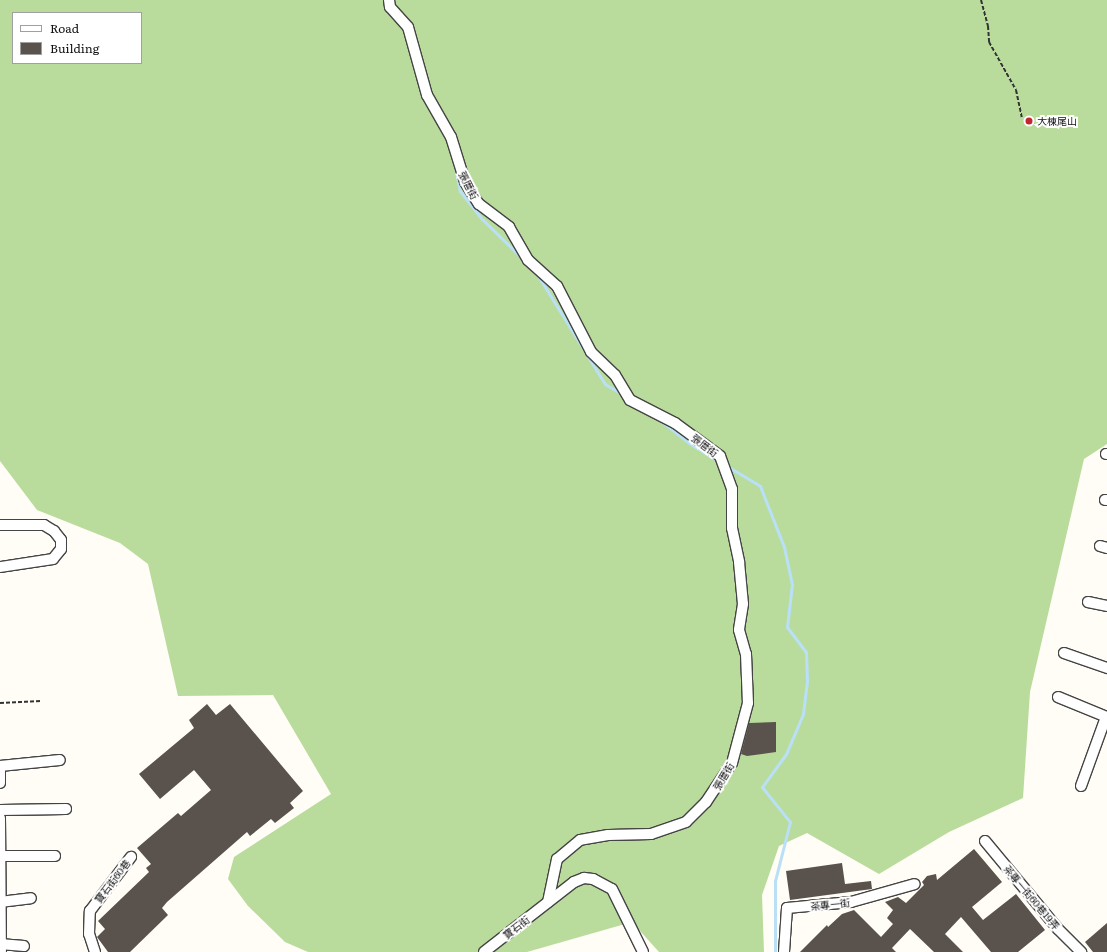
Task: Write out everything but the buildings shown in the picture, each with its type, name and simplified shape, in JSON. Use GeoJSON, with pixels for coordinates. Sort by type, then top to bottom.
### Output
{"type":"FeatureCollection","features":[{"type":"Feature","properties":{"kind":"street","name":"張厝街"},"geometry":{"type":"LineString","coordinates":[[389,0],[390,7],[408,27],[427,95],[451,137],[466,182],[479,204],[509,227],[528,260],[557,286],[591,352],[615,375],[630,400],[675,423],[720,456],[732,489],[732,528],[739,562],[743,604],[739,630],[746,654],[748,703],[732,763],[706,802],[686,822],[651,834],[608,835],[580,840],[557,859],[548,902]]}},
{"type":"Feature","properties":{"kind":"street"},"geometry":{"type":"LineString","coordinates":[[0,525],[44,526],[54,531],[61,540],[61,549],[53,559],[0,567]]}},
{"type":"Feature","properties":{"kind":"street"},"geometry":{"type":"LineString","coordinates":[[1088,602],[1107,606]]}},
{"type":"Feature","properties":{"kind":"street"},"geometry":{"type":"LineString","coordinates":[[1064,653],[1107,668]]}},
{"type":"Feature","properties":{"kind":"street"},"geometry":{"type":"LineString","coordinates":[[1058,697],[1107,717],[1081,786]]}},
{"type":"Feature","properties":{"kind":"street"},"geometry":{"type":"LineString","coordinates":[[0,783],[0,766],[60,760]]}},
{"type":"Feature","properties":{"kind":"street"},"geometry":{"type":"LineString","coordinates":[[0,810],[66,809]]}},
{"type":"Feature","properties":{"kind":"street"},"geometry":{"type":"LineString","coordinates":[[0,818],[1,947],[24,946]]}},
{"type":"Feature","properties":{"kind":"street","name":"茶專一街60巷19弄"},"geometry":{"type":"LineString","coordinates":[[985,841],[1058,929],[1081,952]]}},
{"type":"Feature","properties":{"kind":"street"},"geometry":{"type":"LineString","coordinates":[[0,856],[55,856]]}},
{"type":"Feature","properties":{"kind":"street","name":"寶石街60巷"},"geometry":{"type":"LineString","coordinates":[[95,952],[89,934],[90,911],[131,857]]}},
{"type":"Feature","properties":{"kind":"street","name":"寶石街"},"geometry":{"type":"LineString","coordinates":[[484,952],[574,882],[584,878],[593,879],[612,889],[643,952]]}},
{"type":"Feature","properties":{"kind":"street","name":"茶專一街"},"geometry":{"type":"LineString","coordinates":[[784,952],[786,908],[851,902],[915,884]]}},
{"type":"Feature","properties":{"kind":"street"},"geometry":{"type":"LineString","coordinates":[[0,902],[31,898]]}},
{"type":"Feature","properties":{"kind":"path"},"geometry":{"type":"LineString","coordinates":[[981,0],[988,26],[989,42],[1016,90],[1022,118]]}},
{"type":"Feature","properties":{"kind":"path"},"geometry":{"type":"LineString","coordinates":[[0,703],[41,701]]}},
{"type":"Feature","properties":{"kind":"green space"},"geometry":{"type":"Polygon","coordinates":[[[0,0],[1107,0],[1107,444],[1084,459],[1030,692],[1023,798],[949,832],[879,874],[807,833],[779,846],[762,895],[764,952],[659,952],[632,922],[527,952],[308,952],[285,942],[248,906],[228,879],[234,857],[331,794],[273,695],[178,696],[148,564],[120,543],[37,510],[0,461],[0,0]]]}},
{"type":"Feature","properties":{"kind":"waterway"},"geometry":{"type":"LineString","coordinates":[[454,161],[460,191],[481,218],[521,257]]}},
{"type":"Feature","properties":{"kind":"waterway"},"geometry":{"type":"LineString","coordinates":[[537,274],[605,384],[623,395]]}},
{"type":"Feature","properties":{"kind":"waterway"},"geometry":{"type":"LineString","coordinates":[[661,421],[689,443],[718,461]]}},
{"type":"Feature","properties":{"kind":"waterway"},"geometry":{"type":"LineString","coordinates":[[727,466],[760,486],[784,547],[792,584],[787,627],[806,652],[807,681],[803,714],[786,754],[762,787],[790,822],[775,881],[775,952]]}},
{"type":"Feature","properties":{"kind":"place","name":"大棟尾山"},"geometry":{"type":"Point","coordinates":[1029,121]}}]}
